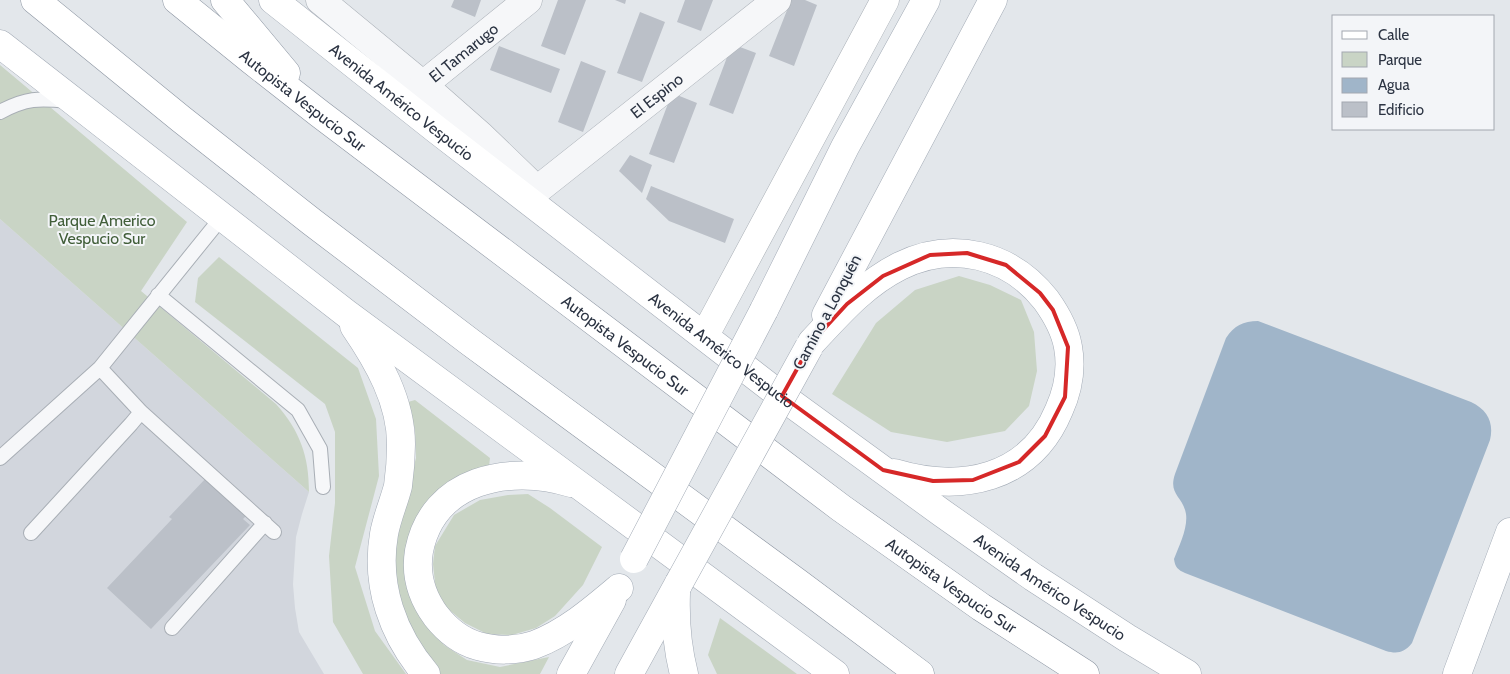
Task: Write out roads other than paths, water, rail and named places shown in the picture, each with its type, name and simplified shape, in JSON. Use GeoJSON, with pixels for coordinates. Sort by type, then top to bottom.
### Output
{"type":"FeatureCollection","features":[{"type":"Feature","properties":{"kind":"main road"},"geometry":{"type":"LineString","coordinates":[[35,0],[181,119],[367,264],[920,674]]}},
{"type":"Feature","properties":{"kind":"main road","name":"Autopista Vespucio Sur"},"geometry":{"type":"LineString","coordinates":[[177,0],[320,114],[841,508],[981,607],[1085,674]]}},
{"type":"Feature","properties":{"kind":"main road"},"geometry":{"type":"LineString","coordinates":[[225,0],[320,114]]}},
{"type":"Feature","properties":{"kind":"main road","name":"Avenida Américo Vespucio"},"geometry":{"type":"LineString","coordinates":[[273,0],[436,130],[780,395],[942,514],[1033,577],[1127,638],[1187,674]]}},
{"type":"Feature","properties":{"kind":"main road"},"geometry":{"type":"LineString","coordinates":[[705,336],[885,0]]}},
{"type":"Feature","properties":{"kind":"main road"},"geometry":{"type":"LineString","coordinates":[[571,674],[634,559],[764,310],[845,147],[926,0]]}},
{"type":"Feature","properties":{"kind":"main road","name":"Camino a Lonquén"},"geometry":{"type":"LineString","coordinates":[[629,674],[811,344],[993,0]]}},
{"type":"Feature","properties":{"kind":"main road"},"geometry":{"type":"LineString","coordinates":[[0,44],[347,314],[835,674]]}},
{"type":"Feature","properties":{"kind":"main road"},"geometry":{"type":"LineString","coordinates":[[537,190],[593,251]]}},
{"type":"Feature","properties":{"kind":"main road"},"geometry":{"type":"LineString","coordinates":[[811,344],[847,304],[883,276],[914,260],[947,253],[981,256],[1006,265],[1023,277],[1054,310],[1064,331],[1068,347],[1069,381],[1065,397],[1056,417],[1045,436],[1031,452],[1004,471],[973,480],[953,482],[932,481],[907,477],[883,470]]}},
{"type":"Feature","properties":{"kind":"main road"},"geometry":{"type":"LineString","coordinates":[[347,314],[381,370],[395,403],[399,422],[401,462],[397,487],[384,533],[382,577],[385,597],[398,634],[426,674]]}},
{"type":"Feature","properties":{"kind":"main road"},"geometry":{"type":"LineString","coordinates":[[579,486],[560,480],[520,476],[483,480],[452,495],[440,506],[432,518],[421,542],[418,576],[422,592],[430,609],[455,636],[483,648],[499,650],[516,649],[532,645],[554,636],[594,609],[618,588]]}},
{"type":"Feature","properties":{"kind":"main road"},"geometry":{"type":"LineString","coordinates":[[1457,674],[1510,532]]}},
{"type":"Feature","properties":{"kind":"main road"},"geometry":{"type":"LineString","coordinates":[[677,586],[676,628],[678,653],[684,674]]}},
{"type":"Feature","properties":{"kind":"street","name":"Avenida Américo Vespucio"},"geometry":{"type":"LineString","coordinates":[[320,0],[423,84],[537,190]]}},
{"type":"Feature","properties":{"kind":"street","name":"El Tamarugo"},"geometry":{"type":"LineString","coordinates":[[423,84],[528,0]]}},
{"type":"Feature","properties":{"kind":"street","name":"El Espino"},"geometry":{"type":"LineString","coordinates":[[537,190],[777,0]]}},
{"type":"Feature","properties":{"kind":"lane"},"geometry":{"type":"LineString","coordinates":[[0,112],[14,104],[40,98],[73,102]]}},
{"type":"Feature","properties":{"kind":"lane"},"geometry":{"type":"LineString","coordinates":[[0,458],[100,368],[222,217]]}},
{"type":"Feature","properties":{"kind":"lane"},"geometry":{"type":"LineString","coordinates":[[158,295],[298,410],[320,449],[323,487]]}},
{"type":"Feature","properties":{"kind":"lane"},"geometry":{"type":"LineString","coordinates":[[100,368],[141,412],[269,528],[172,628]]}},
{"type":"Feature","properties":{"kind":"lane"},"geometry":{"type":"LineString","coordinates":[[31,533],[141,412]]}},
{"type":"Feature","properties":{"kind":"water"},"geometry":{"type":"Polygon","coordinates":[[[1258,321],[1471,402],[1486,413],[1491,428],[1490,440],[1412,643],[1403,651],[1386,651],[1185,573],[1175,564],[1174,559],[1186,525],[1186,514],[1173,487],[1175,474],[1226,338],[1239,325],[1258,321]]]}},
{"type":"Feature","properties":{"kind":"park label","name":"Parque Americo Vespucio Sur"},"geometry":{"type":"Point","coordinates":[102,229]}}]}
